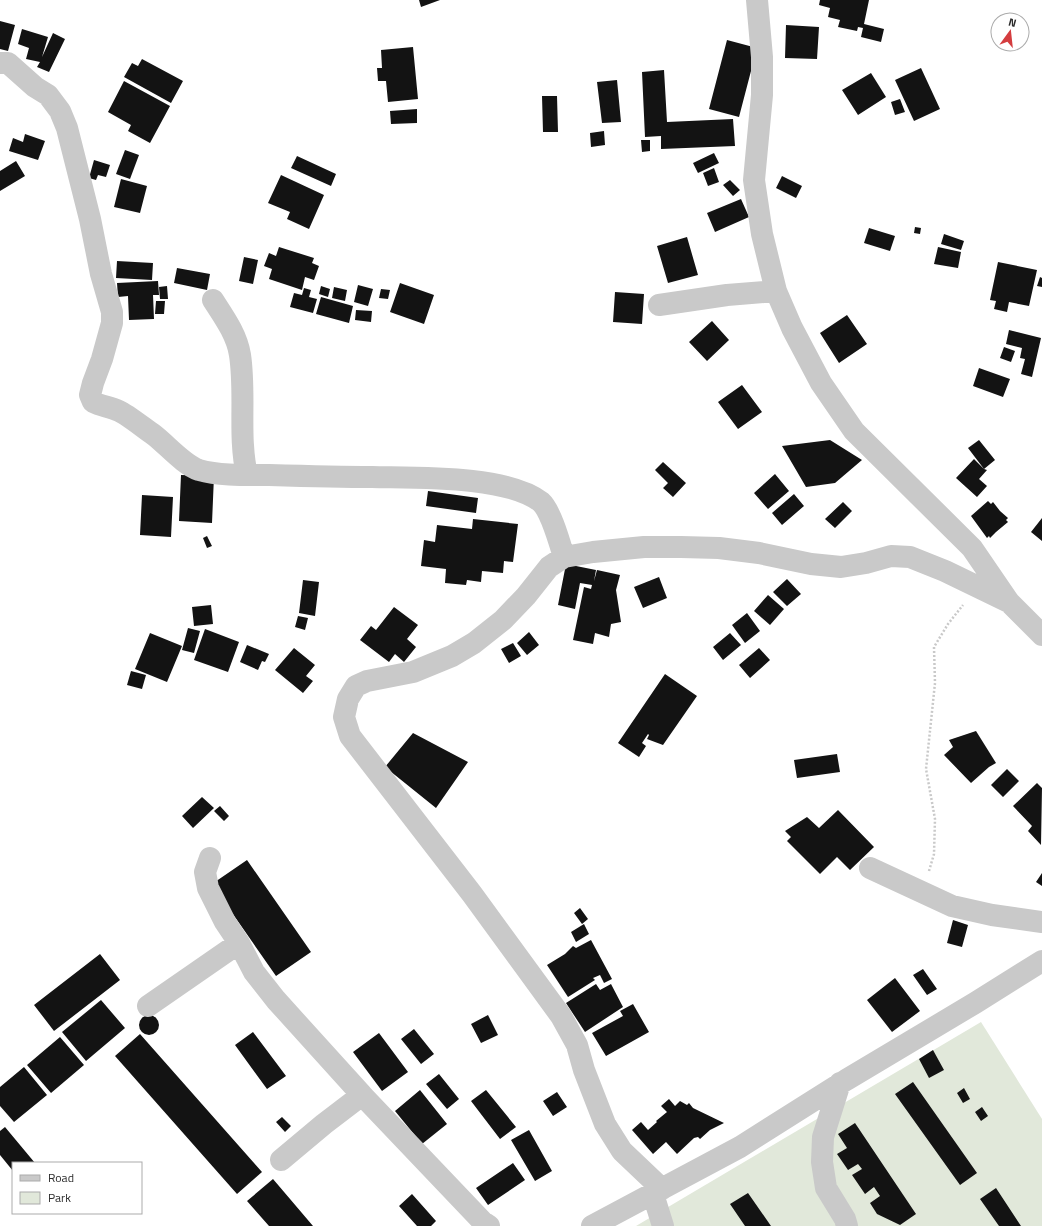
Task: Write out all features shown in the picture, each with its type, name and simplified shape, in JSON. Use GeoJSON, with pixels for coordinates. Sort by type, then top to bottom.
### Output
{"type":"FeatureCollection","features":[{"type":"Feature","properties":{"kind":"street"},"geometry":{"type":"LineString","coordinates":[[757,0],[762,57],[762,95],[754,180],[762,234],[776,291],[792,328],[821,383],[854,431],[972,548],[1009,602],[1042,634]]}},
{"type":"Feature","properties":{"kind":"street"},"geometry":{"type":"LineString","coordinates":[[0,63],[8,63],[48,95],[60,111],[67,128],[90,219],[101,274],[112,312],[112,323],[90,395],[93,402],[119,411],[154,435],[190,466],[199,470],[247,475],[440,479],[483,482],[526,493],[542,503],[549,515],[558,537],[564,557]]}},
{"type":"Feature","properties":{"kind":"street"},"geometry":{"type":"LineString","coordinates":[[659,305],[727,295],[776,291]]}},
{"type":"Feature","properties":{"kind":"street"},"geometry":{"type":"LineString","coordinates":[[213,300],[230,326],[240,354],[243,459],[247,475]]}},
{"type":"Feature","properties":{"kind":"street"},"geometry":{"type":"LineString","coordinates":[[663,1226],[657,1191],[622,1151],[605,1124],[584,1070],[577,1045],[561,1016],[472,894],[350,736],[344,717],[348,699],[356,686],[368,681],[413,672],[452,656],[474,643],[503,620],[526,596],[549,567],[564,557],[594,552],[644,547],[719,548],[758,553],[811,564],[841,568],[891,556],[910,557],[1009,602]]}},
{"type":"Feature","properties":{"kind":"street"},"geometry":{"type":"LineString","coordinates":[[210,858],[205,872],[208,888],[225,922],[239,943],[254,972],[276,1000],[362,1095],[483,1222],[489,1226]]}},
{"type":"Feature","properties":{"kind":"street"},"geometry":{"type":"LineString","coordinates":[[870,868],[952,906],[992,915],[1042,922]]}},
{"type":"Feature","properties":{"kind":"street"},"geometry":{"type":"LineString","coordinates":[[148,1006],[239,943]]}},
{"type":"Feature","properties":{"kind":"street"},"geometry":{"type":"LineString","coordinates":[[592,1226],[740,1147],[840,1083],[975,1003],[1042,961]]}},
{"type":"Feature","properties":{"kind":"street"},"geometry":{"type":"LineString","coordinates":[[840,1083],[823,1137],[822,1162],[826,1188],[845,1219],[847,1226]]}},
{"type":"Feature","properties":{"kind":"street"},"geometry":{"type":"LineString","coordinates":[[281,1160],[362,1095]]}},
{"type":"Feature","properties":{"kind":"path"},"geometry":{"type":"LineString","coordinates":[[922,893],[934,854],[935,819],[926,769],[935,683],[934,647],[948,624],[977,587]]}},
{"type":"Feature","properties":{"kind":"green space"},"geometry":{"type":"Polygon","coordinates":[[[981,1022],[1042,1119],[1042,1226],[636,1226],[981,1022]]]}},
{"type":"Feature","properties":{"kind":"building"},"geometry":{"type":"Polygon","coordinates":[[[419,0],[440,0],[421,7],[419,0]]]}},
{"type":"Feature","properties":{"kind":"building"},"geometry":{"type":"Polygon","coordinates":[[[820,0],[869,0],[864,24],[884,29],[881,42],[861,37],[863,28],[858,27],[857,31],[838,27],[840,20],[828,17],[830,8],[819,5],[820,0]]]}},
{"type":"Feature","properties":{"kind":"building"},"geometry":{"type":"Polygon","coordinates":[[[0,21],[15,25],[8,51],[0,49],[0,21]]]}},
{"type":"Feature","properties":{"kind":"building"},"geometry":{"type":"Polygon","coordinates":[[[786,25],[819,27],[817,59],[785,58],[786,25]]]}},
{"type":"Feature","properties":{"kind":"building"},"geometry":{"type":"Polygon","coordinates":[[[22,29],[48,37],[42,57],[53,33],[65,39],[49,72],[37,67],[40,62],[26,59],[29,48],[18,44],[22,29]]]}},
{"type":"Feature","properties":{"kind":"building"},"geometry":{"type":"Polygon","coordinates":[[[727,40],[757,48],[739,117],[709,109],[727,40]]]}},
{"type":"Feature","properties":{"kind":"building"},"geometry":{"type":"Polygon","coordinates":[[[413,47],[418,99],[388,102],[386,81],[378,81],[377,68],[382,68],[381,50],[413,47]]]}},
{"type":"Feature","properties":{"kind":"building"},"geometry":{"type":"Polygon","coordinates":[[[142,59],[183,81],[171,103],[124,77],[132,63],[138,66],[142,59]]]}},
{"type":"Feature","properties":{"kind":"building"},"geometry":{"type":"Polygon","coordinates":[[[921,68],[940,109],[914,121],[895,80],[921,68]]]}},
{"type":"Feature","properties":{"kind":"building"},"geometry":{"type":"Polygon","coordinates":[[[664,70],[667,122],[733,119],[735,146],[661,149],[661,136],[645,137],[642,72],[664,70]]]}},
{"type":"Feature","properties":{"kind":"building"},"geometry":{"type":"Polygon","coordinates":[[[871,73],[886,97],[858,115],[842,90],[871,73]]]}},
{"type":"Feature","properties":{"kind":"building"},"geometry":{"type":"Polygon","coordinates":[[[617,80],[621,122],[602,123],[597,82],[617,80]]]}},
{"type":"Feature","properties":{"kind":"building"},"geometry":{"type":"Polygon","coordinates":[[[124,81],[170,106],[150,143],[128,131],[131,125],[108,112],[124,81]]]}},
{"type":"Feature","properties":{"kind":"building"},"geometry":{"type":"Polygon","coordinates":[[[542,96],[557,96],[558,132],[543,132],[542,96]]]}},
{"type":"Feature","properties":{"kind":"building"},"geometry":{"type":"Polygon","coordinates":[[[900,99],[905,112],[895,115],[891,102],[900,99]]]}},
{"type":"Feature","properties":{"kind":"building"},"geometry":{"type":"Polygon","coordinates":[[[417,109],[417,123],[391,124],[390,111],[417,109]]]}},
{"type":"Feature","properties":{"kind":"building"},"geometry":{"type":"Polygon","coordinates":[[[604,131],[605,145],[591,147],[590,133],[604,131]]]}},
{"type":"Feature","properties":{"kind":"building"},"geometry":{"type":"Polygon","coordinates":[[[25,134],[45,141],[38,160],[9,151],[13,138],[23,142],[25,134]]]}},
{"type":"Feature","properties":{"kind":"building"},"geometry":{"type":"Polygon","coordinates":[[[641,140],[650,140],[650,151],[642,152],[641,140]]]}},
{"type":"Feature","properties":{"kind":"building"},"geometry":{"type":"Polygon","coordinates":[[[125,150],[139,155],[130,179],[116,174],[125,150]]]}},
{"type":"Feature","properties":{"kind":"building"},"geometry":{"type":"Polygon","coordinates":[[[714,153],[719,163],[698,173],[693,163],[714,153]]]}},
{"type":"Feature","properties":{"kind":"building"},"geometry":{"type":"Polygon","coordinates":[[[297,156],[336,174],[331,186],[291,168],[297,156]]]}},
{"type":"Feature","properties":{"kind":"building"},"geometry":{"type":"Polygon","coordinates":[[[94,160],[110,165],[106,177],[98,175],[96,180],[89,178],[94,160]]]}},
{"type":"Feature","properties":{"kind":"building"},"geometry":{"type":"Polygon","coordinates":[[[16,161],[25,176],[0,191],[0,171],[16,161]]]}},
{"type":"Feature","properties":{"kind":"building"},"geometry":{"type":"Polygon","coordinates":[[[714,168],[719,182],[708,186],[703,173],[714,168]]]}},
{"type":"Feature","properties":{"kind":"building"},"geometry":{"type":"Polygon","coordinates":[[[281,175],[324,195],[309,229],[287,219],[290,212],[268,203],[281,175]]]}},
{"type":"Feature","properties":{"kind":"building"},"geometry":{"type":"Polygon","coordinates":[[[782,176],[802,186],[796,198],[776,188],[782,176]]]}},
{"type":"Feature","properties":{"kind":"building"},"geometry":{"type":"Polygon","coordinates":[[[121,179],[147,186],[140,213],[114,207],[121,179]]]}},
{"type":"Feature","properties":{"kind":"building"},"geometry":{"type":"Polygon","coordinates":[[[730,180],[740,190],[733,196],[723,185],[730,180]]]}},
{"type":"Feature","properties":{"kind":"building"},"geometry":{"type":"Polygon","coordinates":[[[741,199],[749,217],[715,232],[707,213],[741,199]]]}},
{"type":"Feature","properties":{"kind":"building"},"geometry":{"type":"Polygon","coordinates":[[[915,227],[921,228],[920,234],[914,233],[915,227]]]}},
{"type":"Feature","properties":{"kind":"building"},"geometry":{"type":"Polygon","coordinates":[[[869,228],[895,236],[890,251],[864,243],[869,228]]]}},
{"type":"Feature","properties":{"kind":"building"},"geometry":{"type":"Polygon","coordinates":[[[944,234],[964,241],[961,250],[941,244],[944,234]]]}},
{"type":"Feature","properties":{"kind":"building"},"geometry":{"type":"Polygon","coordinates":[[[687,237],[698,275],[668,283],[657,246],[687,237]]]}},
{"type":"Feature","properties":{"kind":"building"},"geometry":{"type":"Polygon","coordinates":[[[279,247],[314,258],[312,263],[319,266],[314,280],[305,277],[302,290],[269,279],[272,269],[264,266],[269,253],[276,256],[279,247]]]}},
{"type":"Feature","properties":{"kind":"building"},"geometry":{"type":"Polygon","coordinates":[[[938,247],[961,252],[958,268],[934,264],[938,247]]]}},
{"type":"Feature","properties":{"kind":"building"},"geometry":{"type":"Polygon","coordinates":[[[244,257],[258,260],[253,284],[239,281],[244,257]]]}},
{"type":"Feature","properties":{"kind":"building"},"geometry":{"type":"Polygon","coordinates":[[[117,261],[153,263],[152,280],[116,278],[117,261]]]}},
{"type":"Feature","properties":{"kind":"building"},"geometry":{"type":"Polygon","coordinates":[[[998,262],[1037,270],[1029,306],[1009,302],[1007,312],[994,309],[996,301],[990,300],[998,262]]]}},
{"type":"Feature","properties":{"kind":"building"},"geometry":{"type":"Polygon","coordinates":[[[177,268],[210,274],[207,290],[174,283],[177,268]]]}},
{"type":"Feature","properties":{"kind":"building"},"geometry":{"type":"Polygon","coordinates":[[[1040,277],[1042,278],[1042,287],[1037,286],[1040,277]]]}},
{"type":"Feature","properties":{"kind":"building"},"geometry":{"type":"Polygon","coordinates":[[[158,281],[159,295],[153,295],[154,319],[129,320],[128,296],[118,297],[117,283],[158,281]]]}},
{"type":"Feature","properties":{"kind":"building"},"geometry":{"type":"Polygon","coordinates":[[[400,283],[434,295],[424,324],[390,312],[400,283]]]}},
{"type":"Feature","properties":{"kind":"building"},"geometry":{"type":"Polygon","coordinates":[[[358,285],[373,289],[368,306],[354,302],[358,285]]]}},
{"type":"Feature","properties":{"kind":"building"},"geometry":{"type":"Polygon","coordinates":[[[167,286],[168,299],[160,299],[159,287],[167,286]]]}},
{"type":"Feature","properties":{"kind":"building"},"geometry":{"type":"Polygon","coordinates":[[[321,286],[330,289],[328,297],[319,294],[321,286]]]}},
{"type":"Feature","properties":{"kind":"building"},"geometry":{"type":"Polygon","coordinates":[[[334,287],[347,290],[345,301],[332,298],[334,287]]]}},
{"type":"Feature","properties":{"kind":"building"},"geometry":{"type":"Polygon","coordinates":[[[304,288],[311,290],[309,297],[317,299],[313,313],[290,307],[294,293],[302,295],[304,288]]]}},
{"type":"Feature","properties":{"kind":"building"},"geometry":{"type":"Polygon","coordinates":[[[381,289],[390,290],[388,299],[379,298],[381,289]]]}},
{"type":"Feature","properties":{"kind":"building"},"geometry":{"type":"Polygon","coordinates":[[[615,292],[644,294],[642,324],[613,322],[615,292]]]}},
{"type":"Feature","properties":{"kind":"building"},"geometry":{"type":"Polygon","coordinates":[[[321,297],[353,306],[349,323],[316,314],[321,297]]]}},
{"type":"Feature","properties":{"kind":"building"},"geometry":{"type":"Polygon","coordinates":[[[156,301],[165,301],[164,314],[155,314],[156,301]]]}},
{"type":"Feature","properties":{"kind":"building"},"geometry":{"type":"Polygon","coordinates":[[[356,310],[372,311],[371,322],[355,320],[356,310]]]}},
{"type":"Feature","properties":{"kind":"building"},"geometry":{"type":"Polygon","coordinates":[[[847,315],[867,344],[839,363],[820,333],[847,315]]]}},
{"type":"Feature","properties":{"kind":"building"},"geometry":{"type":"Polygon","coordinates":[[[712,321],[729,340],[707,361],[689,342],[712,321]]]}},
{"type":"Feature","properties":{"kind":"building"},"geometry":{"type":"Polygon","coordinates":[[[1009,330],[1041,338],[1032,377],[1021,374],[1025,359],[1020,358],[1022,348],[1006,344],[1009,330]]]}},
{"type":"Feature","properties":{"kind":"building"},"geometry":{"type":"Polygon","coordinates":[[[1004,347],[1015,351],[1011,362],[1000,358],[1004,347]]]}},
{"type":"Feature","properties":{"kind":"building"},"geometry":{"type":"Polygon","coordinates":[[[979,368],[1010,379],[1003,397],[973,386],[979,368]]]}},
{"type":"Feature","properties":{"kind":"building"},"geometry":{"type":"Polygon","coordinates":[[[742,385],[762,412],[738,429],[718,402],[742,385]]]}},
{"type":"Feature","properties":{"kind":"building"},"geometry":{"type":"Polygon","coordinates":[[[830,440],[862,460],[835,483],[806,487],[782,446],[830,440]]]}},
{"type":"Feature","properties":{"kind":"building"},"geometry":{"type":"Polygon","coordinates":[[[979,440],[995,460],[984,469],[968,448],[979,440]]]}},
{"type":"Feature","properties":{"kind":"building"},"geometry":{"type":"Polygon","coordinates":[[[974,459],[987,470],[979,479],[987,486],[977,497],[956,478],[974,459]]]}},
{"type":"Feature","properties":{"kind":"building"},"geometry":{"type":"Polygon","coordinates":[[[663,462],[686,483],[673,497],[663,488],[668,483],[655,470],[663,462]]]}},
{"type":"Feature","properties":{"kind":"building"},"geometry":{"type":"Polygon","coordinates":[[[775,474],[789,491],[768,509],[754,493],[775,474]]]}},
{"type":"Feature","properties":{"kind":"building"},"geometry":{"type":"Polygon","coordinates":[[[181,475],[214,476],[212,523],[179,521],[181,475]]]}},
{"type":"Feature","properties":{"kind":"building"},"geometry":{"type":"Polygon","coordinates":[[[428,491],[478,498],[476,513],[426,506],[428,491]]]}},
{"type":"Feature","properties":{"kind":"building"},"geometry":{"type":"Polygon","coordinates":[[[794,494],[804,506],[782,525],[772,513],[794,494]]]}},
{"type":"Feature","properties":{"kind":"building"},"geometry":{"type":"Polygon","coordinates":[[[142,495],[173,497],[171,537],[140,535],[142,495]]]}},
{"type":"Feature","properties":{"kind":"building"},"geometry":{"type":"Polygon","coordinates":[[[988,501],[991,504],[993,502],[1008,518],[1006,520],[1008,522],[990,538],[989,536],[987,538],[971,516],[988,501]]]}},
{"type":"Feature","properties":{"kind":"building"},"geometry":{"type":"Polygon","coordinates":[[[843,502],[852,511],[835,528],[825,519],[843,502]]]}},
{"type":"Feature","properties":{"kind":"building"},"geometry":{"type":"Polygon","coordinates":[[[1042,518],[1042,541],[1031,532],[1042,518]]]}},
{"type":"Feature","properties":{"kind":"building"},"geometry":{"type":"Polygon","coordinates":[[[473,519],[518,524],[513,562],[504,561],[503,573],[482,571],[481,582],[467,580],[466,585],[445,583],[446,569],[421,566],[424,540],[435,542],[437,525],[472,529],[473,519]]]}},
{"type":"Feature","properties":{"kind":"building"},"geometry":{"type":"Polygon","coordinates":[[[207,536],[212,546],[207,548],[203,538],[207,536]]]}},
{"type":"Feature","properties":{"kind":"building"},"geometry":{"type":"Polygon","coordinates":[[[566,564],[596,570],[594,581],[597,570],[620,575],[616,590],[621,622],[611,624],[609,637],[595,633],[593,644],[573,640],[584,587],[591,589],[592,585],[580,583],[575,609],[558,605],[566,564]]]}},
{"type":"Feature","properties":{"kind":"building"},"geometry":{"type":"Polygon","coordinates":[[[659,577],[667,598],[643,608],[634,587],[659,577]]]}},
{"type":"Feature","properties":{"kind":"building"},"geometry":{"type":"Polygon","coordinates":[[[787,579],[801,594],[787,606],[773,592],[787,579]]]}},
{"type":"Feature","properties":{"kind":"building"},"geometry":{"type":"Polygon","coordinates":[[[303,580],[319,582],[315,616],[299,613],[303,580]]]}},
{"type":"Feature","properties":{"kind":"building"},"geometry":{"type":"Polygon","coordinates":[[[768,595],[784,609],[770,625],[754,611],[768,595]]]}},
{"type":"Feature","properties":{"kind":"building"},"geometry":{"type":"Polygon","coordinates":[[[211,605],[213,624],[194,626],[192,607],[211,605]]]}},
{"type":"Feature","properties":{"kind":"building"},"geometry":{"type":"Polygon","coordinates":[[[394,607],[418,625],[407,639],[416,647],[404,662],[395,654],[389,662],[360,640],[371,626],[376,630],[394,607]]]}},
{"type":"Feature","properties":{"kind":"building"},"geometry":{"type":"Polygon","coordinates":[[[747,613],[760,631],[745,643],[732,625],[747,613]]]}},
{"type":"Feature","properties":{"kind":"building"},"geometry":{"type":"Polygon","coordinates":[[[298,616],[308,618],[305,630],[295,627],[298,616]]]}},
{"type":"Feature","properties":{"kind":"building"},"geometry":{"type":"Polygon","coordinates":[[[188,628],[200,631],[194,653],[182,650],[188,628]]]}},
{"type":"Feature","properties":{"kind":"building"},"geometry":{"type":"Polygon","coordinates":[[[205,629],[239,642],[228,672],[194,660],[205,629]]]}},
{"type":"Feature","properties":{"kind":"building"},"geometry":{"type":"Polygon","coordinates":[[[529,632],[539,645],[527,655],[517,643],[529,632]]]}},
{"type":"Feature","properties":{"kind":"building"},"geometry":{"type":"Polygon","coordinates":[[[150,633],[182,646],[167,682],[135,669],[150,633]]]}},
{"type":"Feature","properties":{"kind":"building"},"geometry":{"type":"Polygon","coordinates":[[[730,633],[741,645],[723,660],[713,647],[730,633]]]}},
{"type":"Feature","properties":{"kind":"building"},"geometry":{"type":"Polygon","coordinates":[[[513,643],[521,656],[509,663],[501,649],[513,643]]]}},
{"type":"Feature","properties":{"kind":"building"},"geometry":{"type":"Polygon","coordinates":[[[247,645],[269,654],[265,662],[262,661],[258,670],[240,662],[247,645]]]}},
{"type":"Feature","properties":{"kind":"building"},"geometry":{"type":"Polygon","coordinates":[[[294,648],[315,665],[306,676],[313,681],[303,693],[275,670],[294,648]]]}},
{"type":"Feature","properties":{"kind":"building"},"geometry":{"type":"Polygon","coordinates":[[[759,648],[770,660],[750,678],[739,665],[759,648]]]}},
{"type":"Feature","properties":{"kind":"building"},"geometry":{"type":"Polygon","coordinates":[[[131,671],[146,675],[142,689],[127,685],[131,671]]]}},
{"type":"Feature","properties":{"kind":"building"},"geometry":{"type":"Polygon","coordinates":[[[665,674],[697,696],[663,745],[647,739],[648,734],[642,743],[646,746],[639,757],[618,743],[665,674]]]}},
{"type":"Feature","properties":{"kind":"building"},"geometry":{"type":"Polygon","coordinates":[[[976,731],[996,763],[989,767],[971,783],[944,755],[953,747],[949,740],[976,731]]]}},
{"type":"Feature","properties":{"kind":"building"},"geometry":{"type":"Polygon","coordinates":[[[413,733],[468,762],[436,808],[385,767],[413,733]]]}},
{"type":"Feature","properties":{"kind":"building"},"geometry":{"type":"Polygon","coordinates":[[[837,754],[840,772],[797,778],[794,760],[837,754]]]}},
{"type":"Feature","properties":{"kind":"building"},"geometry":{"type":"Polygon","coordinates":[[[1007,769],[1019,781],[1003,797],[991,785],[1007,769]]]}},
{"type":"Feature","properties":{"kind":"building"},"geometry":{"type":"Polygon","coordinates":[[[1037,783],[1042,788],[1041,845],[1028,831],[1032,826],[1013,806],[1037,783]]]}},
{"type":"Feature","properties":{"kind":"building"},"geometry":{"type":"Polygon","coordinates":[[[202,797],[214,808],[193,828],[182,816],[202,797]]]}},
{"type":"Feature","properties":{"kind":"building"},"geometry":{"type":"Polygon","coordinates":[[[220,806],[229,816],[224,821],[214,811],[220,806]]]}},
{"type":"Feature","properties":{"kind":"building"},"geometry":{"type":"Polygon","coordinates":[[[838,810],[874,847],[850,870],[837,857],[820,874],[787,841],[791,837],[785,831],[807,817],[819,828],[838,810]]]}},
{"type":"Feature","properties":{"kind":"building"},"geometry":{"type":"Polygon","coordinates":[[[247,860],[311,952],[276,976],[212,884],[247,860]]]}},
{"type":"Feature","properties":{"kind":"building"},"geometry":{"type":"Polygon","coordinates":[[[1042,873],[1042,886],[1036,882],[1042,873]]]}},
{"type":"Feature","properties":{"kind":"building"},"geometry":{"type":"Polygon","coordinates":[[[580,908],[588,919],[582,924],[574,913],[580,908]]]}},
{"type":"Feature","properties":{"kind":"building"},"geometry":{"type":"Polygon","coordinates":[[[953,920],[968,925],[962,947],[947,943],[953,920]]]}},
{"type":"Feature","properties":{"kind":"building"},"geometry":{"type":"Polygon","coordinates":[[[584,924],[589,934],[576,942],[571,932],[584,924]]]}},
{"type":"Feature","properties":{"kind":"building"},"geometry":{"type":"Polygon","coordinates":[[[591,940],[612,979],[604,983],[600,975],[593,978],[595,980],[568,997],[547,965],[565,954],[573,946],[576,948],[591,940]]]}},
{"type":"Feature","properties":{"kind":"building"},"geometry":{"type":"Polygon","coordinates":[[[100,954],[120,980],[54,1031],[34,1005],[100,954]]]}},
{"type":"Feature","properties":{"kind":"building"},"geometry":{"type":"Polygon","coordinates":[[[923,969],[937,989],[927,995],[913,975],[923,969]]]}},
{"type":"Feature","properties":{"kind":"building"},"geometry":{"type":"Polygon","coordinates":[[[895,978],[920,1011],[892,1032],[867,1000],[895,978]]]}},
{"type":"Feature","properties":{"kind":"building"},"geometry":{"type":"Polygon","coordinates":[[[596,984],[600,990],[611,984],[623,1007],[585,1032],[566,1003],[596,984]]]}},
{"type":"Feature","properties":{"kind":"building"},"geometry":{"type":"Polygon","coordinates":[[[101,1000],[125,1028],[86,1061],[62,1032],[101,1000]]]}},
{"type":"Feature","properties":{"kind":"building"},"geometry":{"type":"Polygon","coordinates":[[[633,1004],[649,1032],[606,1056],[592,1033],[623,1016],[620,1011],[633,1004]]]}},
{"type":"Feature","properties":{"kind":"building"},"geometry":{"type":"Polygon","coordinates":[[[149,1015],[156,1018],[159,1025],[156,1032],[149,1035],[142,1032],[139,1025],[142,1018],[149,1015]]]}},
{"type":"Feature","properties":{"kind":"building"},"geometry":{"type":"Polygon","coordinates":[[[488,1015],[498,1035],[481,1043],[471,1024],[488,1015]]]}},
{"type":"Feature","properties":{"kind":"building"},"geometry":{"type":"Polygon","coordinates":[[[414,1029],[434,1054],[421,1064],[401,1039],[414,1029]]]}},
{"type":"Feature","properties":{"kind":"building"},"geometry":{"type":"Polygon","coordinates":[[[253,1032],[286,1076],[267,1089],[235,1045],[253,1032]]]}},
{"type":"Feature","properties":{"kind":"building"},"geometry":{"type":"Polygon","coordinates":[[[379,1033],[408,1072],[382,1091],[353,1052],[379,1033]]]}},
{"type":"Feature","properties":{"kind":"building"},"geometry":{"type":"Polygon","coordinates":[[[140,1034],[262,1172],[237,1194],[115,1056],[140,1034]]]}},
{"type":"Feature","properties":{"kind":"building"},"geometry":{"type":"Polygon","coordinates":[[[60,1037],[84,1065],[51,1093],[27,1065],[60,1037]]]}},
{"type":"Feature","properties":{"kind":"building"},"geometry":{"type":"Polygon","coordinates":[[[933,1050],[944,1070],[929,1078],[919,1059],[933,1050]]]}},
{"type":"Feature","properties":{"kind":"building"},"geometry":{"type":"Polygon","coordinates":[[[24,1067],[47,1095],[14,1122],[0,1106],[0,1087],[24,1067]]]}},
{"type":"Feature","properties":{"kind":"building"},"geometry":{"type":"Polygon","coordinates":[[[439,1074],[459,1099],[447,1109],[426,1084],[439,1074]]]}},
{"type":"Feature","properties":{"kind":"building"},"geometry":{"type":"Polygon","coordinates":[[[913,1082],[977,1173],[960,1185],[895,1094],[913,1082]]]}},
{"type":"Feature","properties":{"kind":"building"},"geometry":{"type":"Polygon","coordinates":[[[964,1088],[970,1099],[963,1103],[957,1093],[964,1088]]]}},
{"type":"Feature","properties":{"kind":"building"},"geometry":{"type":"Polygon","coordinates":[[[420,1090],[447,1124],[422,1144],[395,1111],[420,1090]]]}},
{"type":"Feature","properties":{"kind":"building"},"geometry":{"type":"Polygon","coordinates":[[[486,1090],[516,1127],[500,1139],[471,1101],[486,1090]]]}},
{"type":"Feature","properties":{"kind":"building"},"geometry":{"type":"Polygon","coordinates":[[[557,1092],[567,1107],[553,1116],[543,1101],[557,1092]]]}},
{"type":"Feature","properties":{"kind":"building"},"geometry":{"type":"Polygon","coordinates":[[[669,1099],[675,1106],[680,1101],[687,1105],[689,1103],[693,1108],[724,1123],[710,1130],[700,1139],[698,1137],[694,1138],[677,1154],[666,1142],[653,1154],[632,1130],[641,1122],[648,1130],[667,1112],[661,1106],[669,1099]]]}},
{"type":"Feature","properties":{"kind":"building"},"geometry":{"type":"Polygon","coordinates":[[[982,1107],[988,1116],[981,1121],[975,1112],[982,1107]]]}},
{"type":"Feature","properties":{"kind":"building"},"geometry":{"type":"Polygon","coordinates":[[[282,1117],[291,1126],[285,1132],[276,1122],[282,1117]]]}},
{"type":"Feature","properties":{"kind":"building"},"geometry":{"type":"Polygon","coordinates":[[[855,1123],[916,1214],[900,1225],[877,1214],[870,1203],[880,1196],[874,1187],[865,1194],[852,1175],[862,1169],[858,1164],[848,1170],[837,1154],[847,1148],[838,1134],[855,1123]]]}},
{"type":"Feature","properties":{"kind":"building"},"geometry":{"type":"Polygon","coordinates":[[[5,1127],[34,1162],[12,1162],[12,1170],[0,1155],[0,1131],[5,1127]]]}},
{"type":"Feature","properties":{"kind":"building"},"geometry":{"type":"Polygon","coordinates":[[[529,1130],[552,1171],[535,1181],[511,1140],[529,1130]]]}},
{"type":"Feature","properties":{"kind":"building"},"geometry":{"type":"Polygon","coordinates":[[[513,1163],[525,1180],[488,1205],[476,1188],[513,1163]]]}},
{"type":"Feature","properties":{"kind":"building"},"geometry":{"type":"Polygon","coordinates":[[[273,1179],[313,1226],[269,1226],[247,1201],[273,1179]]]}},
{"type":"Feature","properties":{"kind":"building"},"geometry":{"type":"Polygon","coordinates":[[[996,1188],[1021,1226],[999,1226],[980,1199],[996,1188]]]}},
{"type":"Feature","properties":{"kind":"building"},"geometry":{"type":"Polygon","coordinates":[[[748,1193],[771,1226],[745,1226],[730,1204],[748,1193]]]}},
{"type":"Feature","properties":{"kind":"building"},"geometry":{"type":"Polygon","coordinates":[[[412,1194],[436,1221],[431,1226],[417,1226],[399,1206],[412,1194]]]}}]}
